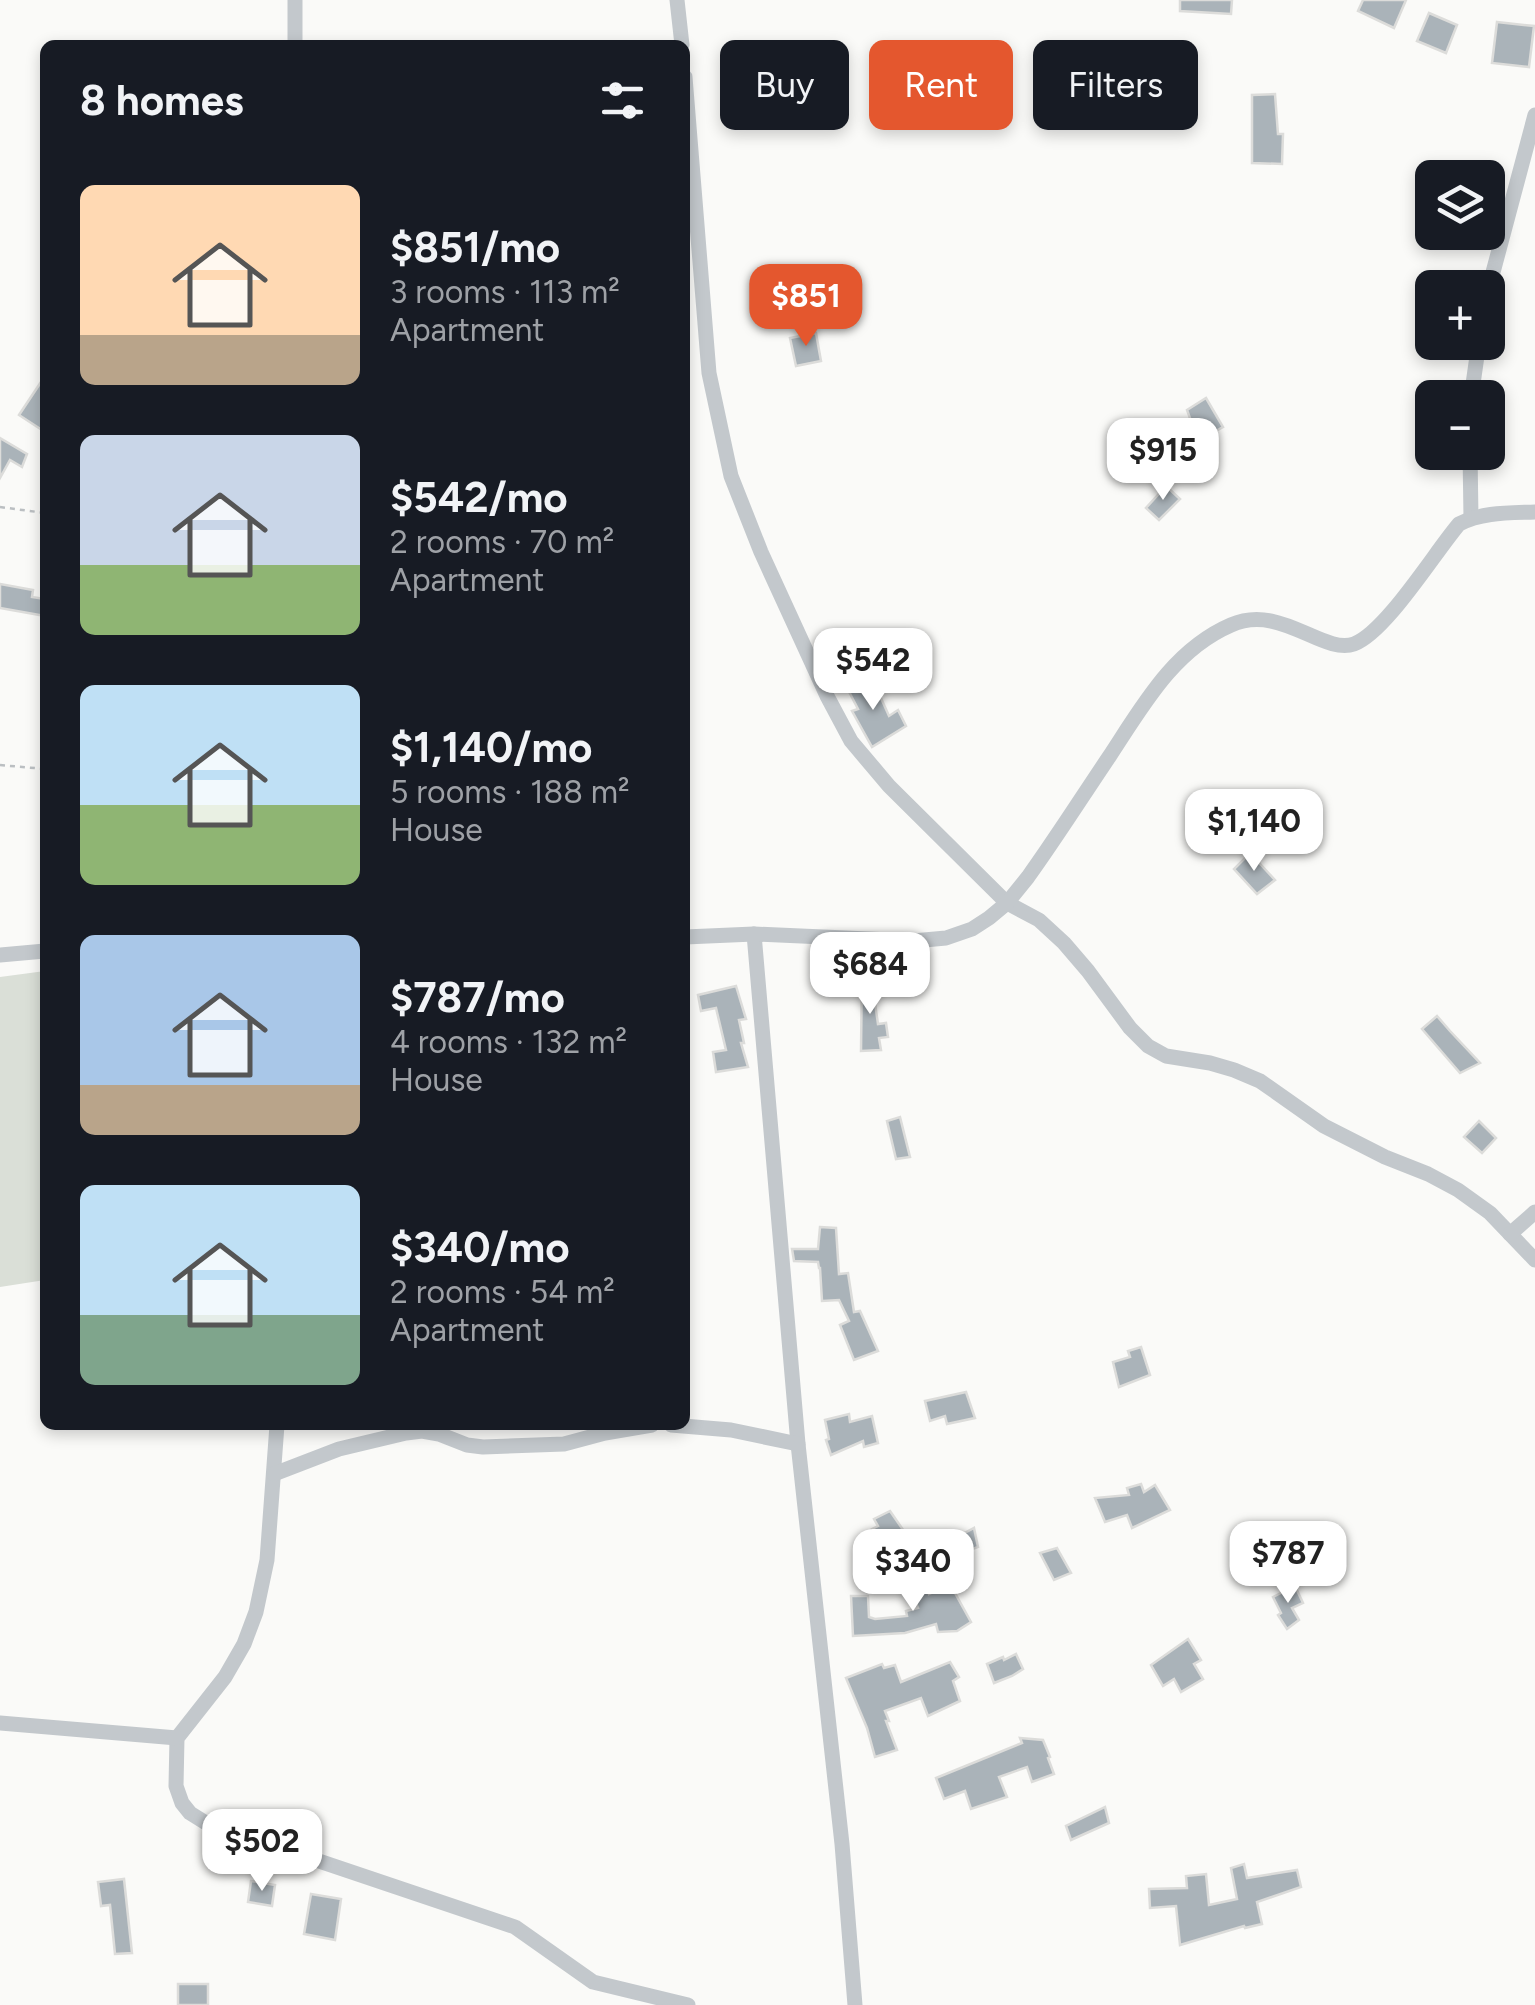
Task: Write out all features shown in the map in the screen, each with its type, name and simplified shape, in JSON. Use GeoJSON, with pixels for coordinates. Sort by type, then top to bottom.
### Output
{"type":"FeatureCollection","features":[{"type":"Feature","properties":{"kind":"street"},"geometry":{"type":"LineString","coordinates":[[295,0],[295,40]]}},
{"type":"Feature","properties":{"kind":"street"},"geometry":{"type":"LineString","coordinates":[[678,0],[682,40]]}},
{"type":"Feature","properties":{"kind":"street"},"geometry":{"type":"LineString","coordinates":[[1494,270],[1535,115]]}},
{"type":"Feature","properties":{"kind":"street"},"geometry":{"type":"LineString","coordinates":[[690,139],[709,373],[731,476],[800,638],[851,741],[888,786],[1007,903],[1039,920],[1064,944],[1148,1046],[1166,1056],[1234,1070],[1260,1081],[1324,1126],[1458,1190],[1490,1214],[1535,1260]]}},
{"type":"Feature","properties":{"kind":"street"},"geometry":{"type":"LineString","coordinates":[[1470,470],[1471,518]]}},
{"type":"Feature","properties":{"kind":"street"},"geometry":{"type":"LineString","coordinates":[[690,937],[754,934],[914,941],[946,938],[972,929],[1007,903],[1050,847],[1154,688],[1180,660],[1220,630],[1250,618],[1274,620],[1329,642],[1351,646],[1384,621],[1459,524],[1492,514],[1535,512]]}},
{"type":"Feature","properties":{"kind":"street"},"geometry":{"type":"LineString","coordinates":[[754,934],[798,1444],[842,1844],[855,2005]]}},
{"type":"Feature","properties":{"kind":"street"},"geometry":{"type":"LineString","coordinates":[[0,955],[40,952]]}},
{"type":"Feature","properties":{"kind":"street"},"geometry":{"type":"LineString","coordinates":[[1510,1234],[1535,1212]]}},
{"type":"Feature","properties":{"kind":"street"},"geometry":{"type":"LineString","coordinates":[[690,1427],[731,1430],[798,1444]]}},
{"type":"Feature","properties":{"kind":"street"},"geometry":{"type":"LineString","coordinates":[[277,1430],[267,1560],[256,1612],[225,1677],[177,1738],[176,1786],[182,1803],[206,1824],[514,1927],[593,1982],[688,2005]]}},
{"type":"Feature","properties":{"kind":"street"},"geometry":{"type":"LineString","coordinates":[[274,1474],[339,1449],[406,1433],[439,1434],[482,1447],[564,1444],[623,1430]]}},
{"type":"Feature","properties":{"kind":"street"},"geometry":{"type":"LineString","coordinates":[[0,1723],[177,1738]]}},
{"type":"Feature","properties":{"kind":"path"},"geometry":{"type":"LineString","coordinates":[[0,507],[40,512]]}},
{"type":"Feature","properties":{"kind":"path"},"geometry":{"type":"LineString","coordinates":[[0,765],[40,769]]}},
{"type":"Feature","properties":{"kind":"shaded area"},"geometry":{"type":"Polygon","coordinates":[[[40,972],[40,1281],[0,1287],[0,977],[40,972]]]}},
{"type":"Feature","properties":{"kind":"building"},"geometry":{"type":"Polygon","coordinates":[[[1180,0],[1232,0],[1231,14],[1180,11],[1180,0]]]}},
{"type":"Feature","properties":{"kind":"building"},"geometry":{"type":"Polygon","coordinates":[[[1363,0],[1406,0],[1394,28],[1358,11],[1363,0]]]}},
{"type":"Feature","properties":{"kind":"building"},"geometry":{"type":"Polygon","coordinates":[[[1429,13],[1457,25],[1446,53],[1417,41],[1429,13]]]}},
{"type":"Feature","properties":{"kind":"building"},"geometry":{"type":"Polygon","coordinates":[[[1497,22],[1534,26],[1529,67],[1492,63],[1497,22]]]}},
{"type":"Feature","properties":{"kind":"building"},"geometry":{"type":"Polygon","coordinates":[[[1275,94],[1278,134],[1283,134],[1282,164],[1252,163],[1252,95],[1275,94]]]}},
{"type":"Feature","properties":{"kind":"building"},"geometry":{"type":"Polygon","coordinates":[[[816,333],[821,361],[796,366],[790,338],[816,333]]]}},
{"type":"Feature","properties":{"kind":"building"},"geometry":{"type":"Polygon","coordinates":[[[40,384],[40,429],[19,415],[40,384]]]}},
{"type":"Feature","properties":{"kind":"building"},"geometry":{"type":"Polygon","coordinates":[[[1206,398],[1223,427],[1203,438],[1199,431],[1192,435],[1184,422],[1190,418],[1187,410],[1206,398]]]}},
{"type":"Feature","properties":{"kind":"building"},"geometry":{"type":"Polygon","coordinates":[[[0,438],[27,454],[22,467],[10,460],[0,478],[0,438]]]}},
{"type":"Feature","properties":{"kind":"building"},"geometry":{"type":"Polygon","coordinates":[[[1166,486],[1180,499],[1159,520],[1146,508],[1166,486]]]}},
{"type":"Feature","properties":{"kind":"building"},"geometry":{"type":"Polygon","coordinates":[[[0,584],[33,590],[32,597],[40,598],[40,615],[0,608],[0,584]]]}},
{"type":"Feature","properties":{"kind":"building"},"geometry":{"type":"Polygon","coordinates":[[[862,674],[876,700],[881,698],[889,716],[898,710],[906,726],[872,747],[852,711],[858,709],[845,684],[862,674]]]}},
{"type":"Feature","properties":{"kind":"building"},"geometry":{"type":"Polygon","coordinates":[[[1250,853],[1275,880],[1257,894],[1234,869],[1250,853]]]}},
{"type":"Feature","properties":{"kind":"building"},"geometry":{"type":"Polygon","coordinates":[[[870,968],[878,1024],[886,1023],[888,1037],[879,1038],[881,1050],[861,1051],[862,969],[870,968]]]}},
{"type":"Feature","properties":{"kind":"building"},"geometry":{"type":"Polygon","coordinates":[[[736,986],[746,1019],[739,1020],[748,1067],[716,1072],[713,1052],[726,1050],[716,1008],[701,1011],[698,995],[736,986]]]}},
{"type":"Feature","properties":{"kind":"building"},"geometry":{"type":"Polygon","coordinates":[[[1437,1016],[1480,1063],[1460,1073],[1422,1029],[1437,1016]]]}},
{"type":"Feature","properties":{"kind":"building"},"geometry":{"type":"Polygon","coordinates":[[[900,1117],[910,1157],[896,1159],[887,1121],[900,1117]]]}},
{"type":"Feature","properties":{"kind":"building"},"geometry":{"type":"Polygon","coordinates":[[[1479,1121],[1496,1138],[1482,1153],[1464,1137],[1479,1121]]]}},
{"type":"Feature","properties":{"kind":"building"},"geometry":{"type":"Polygon","coordinates":[[[820,1227],[836,1228],[839,1274],[848,1273],[854,1312],[860,1311],[878,1351],[854,1360],[840,1325],[849,1321],[839,1300],[822,1301],[818,1262],[794,1261],[792,1249],[818,1249],[820,1227]]]}},
{"type":"Feature","properties":{"kind":"building"},"geometry":{"type":"Polygon","coordinates":[[[1141,1347],[1150,1375],[1119,1387],[1113,1362],[1130,1357],[1128,1351],[1141,1347]]]}},
{"type":"Feature","properties":{"kind":"building"},"geometry":{"type":"Polygon","coordinates":[[[966,1392],[975,1418],[947,1424],[945,1416],[930,1421],[925,1401],[966,1392]]]}},
{"type":"Feature","properties":{"kind":"building"},"geometry":{"type":"Polygon","coordinates":[[[849,1414],[850,1422],[872,1416],[878,1443],[864,1447],[863,1441],[831,1455],[825,1420],[849,1414]]]}},
{"type":"Feature","properties":{"kind":"building"},"geometry":{"type":"Polygon","coordinates":[[[1141,1484],[1144,1492],[1155,1485],[1170,1510],[1132,1528],[1127,1515],[1105,1522],[1095,1498],[1129,1495],[1127,1488],[1141,1484]]]}},
{"type":"Feature","properties":{"kind":"building"},"geometry":{"type":"Polygon","coordinates":[[[890,1511],[908,1537],[886,1552],[872,1529],[878,1526],[874,1519],[890,1511]]]}},
{"type":"Feature","properties":{"kind":"building"},"geometry":{"type":"Polygon","coordinates":[[[974,1528],[978,1547],[951,1557],[946,1543],[974,1528]]]}},
{"type":"Feature","properties":{"kind":"building"},"geometry":{"type":"Polygon","coordinates":[[[1057,1548],[1071,1573],[1054,1580],[1040,1553],[1057,1548]]]}},
{"type":"Feature","properties":{"kind":"building"},"geometry":{"type":"Polygon","coordinates":[[[925,1582],[929,1594],[950,1584],[971,1622],[957,1631],[938,1632],[936,1624],[905,1633],[853,1636],[851,1596],[868,1596],[869,1617],[907,1616],[906,1611],[918,1608],[909,1586],[925,1582]]]}},
{"type":"Feature","properties":{"kind":"building"},"geometry":{"type":"Polygon","coordinates":[[[1295,1586],[1303,1603],[1292,1608],[1299,1620],[1287,1629],[1273,1597],[1295,1586]]]}},
{"type":"Feature","properties":{"kind":"building"},"geometry":{"type":"Polygon","coordinates":[[[1188,1639],[1201,1660],[1194,1664],[1203,1679],[1181,1692],[1174,1679],[1163,1686],[1151,1665],[1188,1639]]]}},
{"type":"Feature","properties":{"kind":"building"},"geometry":{"type":"Polygon","coordinates":[[[1016,1654],[1023,1669],[994,1683],[987,1664],[1016,1654]]]}},
{"type":"Feature","properties":{"kind":"building"},"geometry":{"type":"Polygon","coordinates":[[[950,1662],[959,1677],[953,1681],[960,1701],[928,1716],[921,1698],[885,1711],[897,1750],[875,1757],[846,1678],[882,1664],[884,1668],[895,1665],[901,1682],[950,1662]]]}},
{"type":"Feature","properties":{"kind":"building"},"geometry":{"type":"Polygon","coordinates":[[[1020,1738],[1043,1740],[1054,1774],[1032,1782],[1027,1767],[999,1777],[1007,1797],[971,1809],[965,1791],[944,1799],[936,1778],[1022,1743],[1020,1738]]]}},
{"type":"Feature","properties":{"kind":"building"},"geometry":{"type":"Polygon","coordinates":[[[1105,1807],[1109,1823],[1071,1840],[1066,1826],[1105,1807]]]}},
{"type":"Feature","properties":{"kind":"building"},"geometry":{"type":"Polygon","coordinates":[[[1244,1864],[1247,1878],[1297,1870],[1301,1887],[1257,1902],[1262,1924],[1180,1945],[1176,1906],[1150,1908],[1149,1889],[1187,1888],[1186,1876],[1206,1874],[1209,1905],[1237,1899],[1231,1868],[1244,1864]]]}},
{"type":"Feature","properties":{"kind":"building"},"geometry":{"type":"Polygon","coordinates":[[[124,1879],[132,1953],[115,1954],[110,1905],[101,1906],[98,1882],[124,1879]]]}},
{"type":"Feature","properties":{"kind":"building"},"geometry":{"type":"Polygon","coordinates":[[[251,1881],[275,1885],[272,1906],[248,1902],[251,1881]]]}},
{"type":"Feature","properties":{"kind":"building"},"geometry":{"type":"Polygon","coordinates":[[[311,1894],[341,1899],[335,1940],[304,1934],[311,1894]]]}},
{"type":"Feature","properties":{"kind":"building"},"geometry":{"type":"Polygon","coordinates":[[[178,1984],[208,1984],[208,2005],[178,2005],[178,1984]]]}}]}
